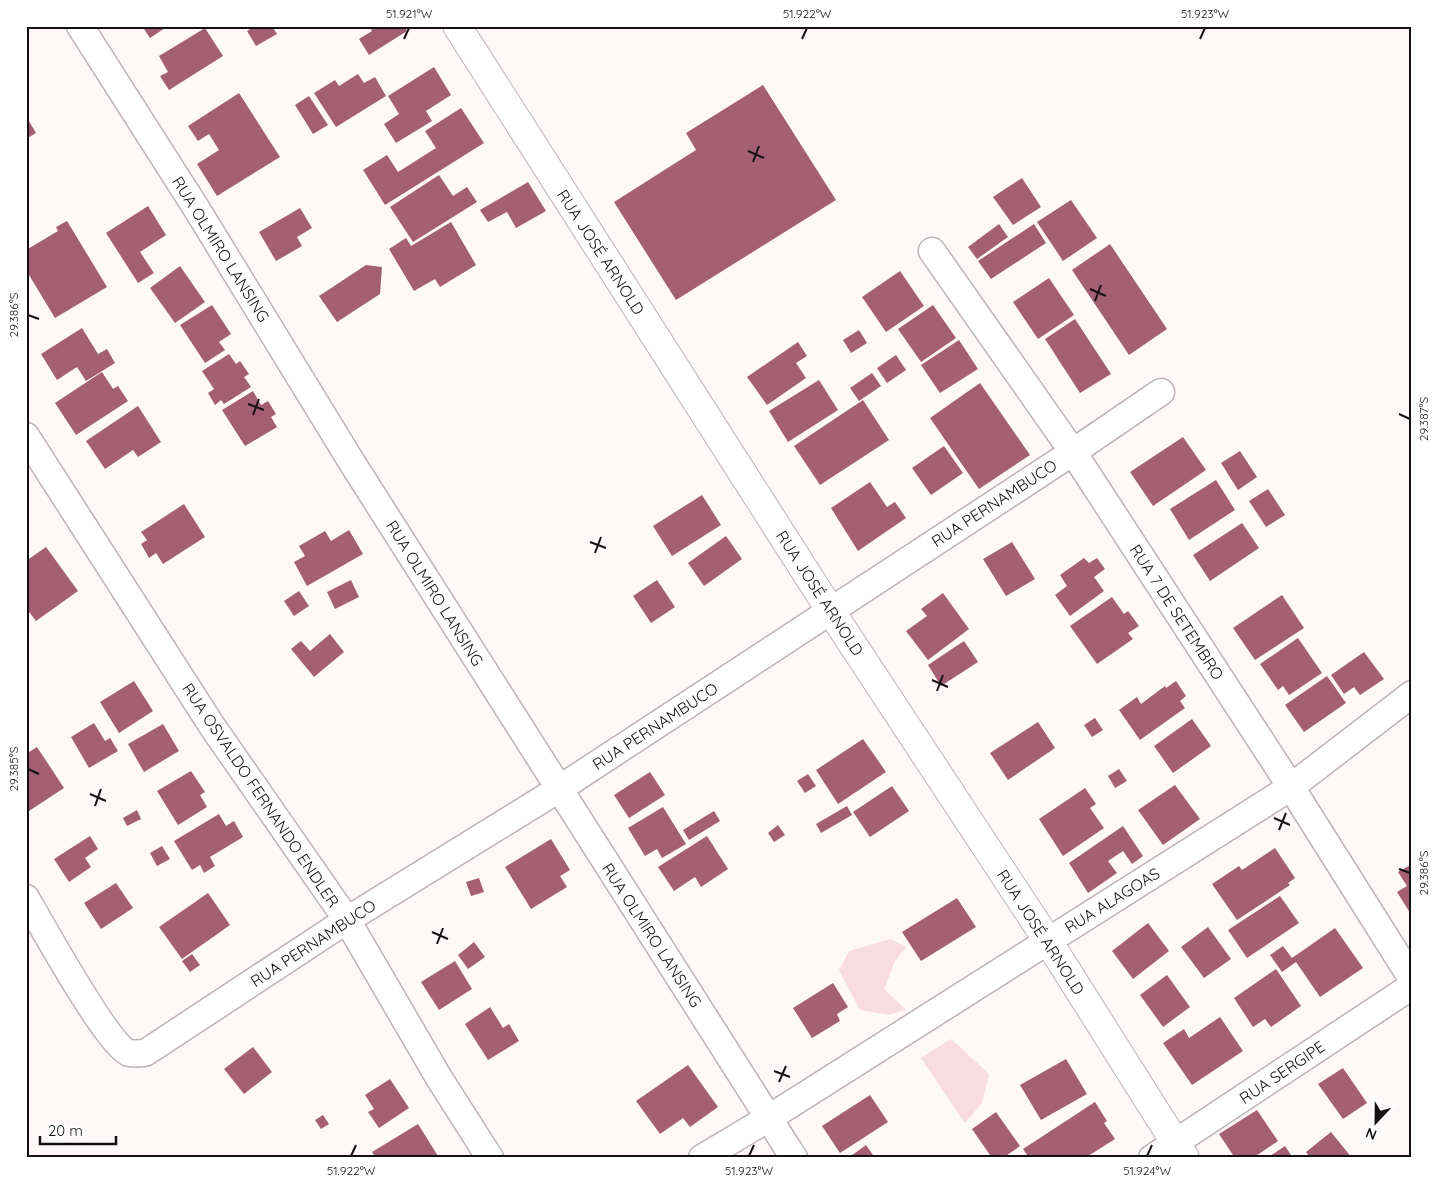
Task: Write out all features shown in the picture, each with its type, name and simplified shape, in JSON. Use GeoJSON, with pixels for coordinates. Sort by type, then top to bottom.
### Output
{"type":"FeatureCollection","features":[{"type":"Feature","properties":{"kind":"street","name":"RUA OLMIRO LANSING"},"geometry":{"type":"LineString","coordinates":[[80,26],[198,211],[350,461],[794,1158]]}},
{"type":"Feature","properties":{"kind":"street","name":"RUA JOSÉ ARNOLD"},"geometry":{"type":"LineString","coordinates":[[457,26],[830,610],[1048,941],[1180,1150]]}},
{"type":"Feature","properties":{"kind":"street","name":"RUA 7 DE SETEMBRO"},"geometry":{"type":"LineString","coordinates":[[932,251],[1073,452],[1291,786],[1412,979]]}},
{"type":"Feature","properties":{"kind":"street","name":"RUA PERNAMBUCO"},"geometry":{"type":"LineString","coordinates":[[26,898],[96,1015],[118,1044],[129,1053],[144,1053],[347,920],[559,789],[1073,452],[1161,392]]}},
{"type":"Feature","properties":{"kind":"street","name":"RUA OSVALDO FERNANDO ENDLER"},"geometry":{"type":"LineString","coordinates":[[26,436],[212,726],[347,920],[440,1078],[490,1158]]}},
{"type":"Feature","properties":{"kind":"street","name":"RUA ALAGOAS"},"geometry":{"type":"LineString","coordinates":[[702,1158],[769,1118],[1291,786],[1412,694]]}},
{"type":"Feature","properties":{"kind":"street","name":"RUA SERGIPE"},"geometry":{"type":"LineString","coordinates":[[1152,1158],[1180,1150],[1412,986]]}},
{"type":"Feature","properties":{"kind":"shaded area"},"geometry":{"type":"Polygon","coordinates":[[[890,939],[906,947],[895,961],[884,989],[906,1010],[889,1015],[860,1010],[839,970],[849,951],[890,939]]]}},
{"type":"Feature","properties":{"kind":"shaded area"},"geometry":{"type":"Polygon","coordinates":[[[951,1039],[989,1074],[982,1103],[965,1123],[921,1058],[951,1039]]]}},
{"type":"Feature","properties":{"kind":"building"},"geometry":{"type":"Polygon","coordinates":[[[142,26],[168,26],[150,38],[142,26]]]}},
{"type":"Feature","properties":{"kind":"building"},"geometry":{"type":"Polygon","coordinates":[[[255,26],[272,26],[277,34],[256,46],[247,31],[255,26]]]}},
{"type":"Feature","properties":{"kind":"building"},"geometry":{"type":"Polygon","coordinates":[[[369,26],[404,26],[407,31],[369,55],[359,39],[372,31],[369,26]]]}},
{"type":"Feature","properties":{"kind":"building"},"geometry":{"type":"Polygon","coordinates":[[[205,28],[223,56],[169,90],[160,76],[168,72],[159,56],[205,28]]]}},
{"type":"Feature","properties":{"kind":"building"},"geometry":{"type":"Polygon","coordinates":[[[434,67],[451,95],[426,111],[432,121],[396,143],[384,124],[399,114],[388,96],[434,67]]]}},
{"type":"Feature","properties":{"kind":"building"},"geometry":{"type":"Polygon","coordinates":[[[358,74],[364,83],[375,77],[386,96],[336,127],[314,93],[335,80],[339,86],[358,74]]]}},
{"type":"Feature","properties":{"kind":"building"},"geometry":{"type":"Polygon","coordinates":[[[763,85],[836,200],[676,300],[614,202],[696,150],[686,133],[763,85]]]}},
{"type":"Feature","properties":{"kind":"building"},"geometry":{"type":"Polygon","coordinates":[[[239,93],[280,157],[217,196],[197,164],[219,150],[209,134],[198,141],[188,126],[239,93]]]}},
{"type":"Feature","properties":{"kind":"building"},"geometry":{"type":"Polygon","coordinates":[[[309,96],[328,125],[313,134],[295,105],[309,96]]]}},
{"type":"Feature","properties":{"kind":"building"},"geometry":{"type":"Polygon","coordinates":[[[461,108],[484,143],[385,205],[363,170],[387,155],[398,172],[436,148],[425,131],[461,108]]]}},
{"type":"Feature","properties":{"kind":"building"},"geometry":{"type":"Polygon","coordinates":[[[26,116],[36,133],[26,139],[26,116]]]}},
{"type":"Feature","properties":{"kind":"building"},"geometry":{"type":"Polygon","coordinates":[[[439,175],[453,196],[467,187],[477,202],[413,242],[390,207],[439,175]]]}},
{"type":"Feature","properties":{"kind":"building"},"geometry":{"type":"Polygon","coordinates":[[[1022,178],[1041,207],[1013,225],[993,197],[1022,178]]]}},
{"type":"Feature","properties":{"kind":"building"},"geometry":{"type":"Polygon","coordinates":[[[528,182],[546,211],[516,228],[507,212],[488,222],[480,210],[528,182]]]}},
{"type":"Feature","properties":{"kind":"building"},"geometry":{"type":"Polygon","coordinates":[[[1071,200],[1097,238],[1063,261],[1037,222],[1071,200]]]}},
{"type":"Feature","properties":{"kind":"building"},"geometry":{"type":"Polygon","coordinates":[[[148,206],[166,235],[140,252],[154,273],[138,283],[106,233],[148,206]]]}},
{"type":"Feature","properties":{"kind":"building"},"geometry":{"type":"Polygon","coordinates":[[[300,208],[312,228],[297,237],[302,246],[276,261],[259,232],[300,208]]]}},
{"type":"Feature","properties":{"kind":"building"},"geometry":{"type":"Polygon","coordinates":[[[67,221],[107,287],[55,318],[26,270],[26,250],[58,231],[56,227],[67,221]]]}},
{"type":"Feature","properties":{"kind":"building"},"geometry":{"type":"Polygon","coordinates":[[[451,222],[476,265],[440,287],[435,279],[414,291],[389,249],[406,238],[411,246],[451,222]]]}},
{"type":"Feature","properties":{"kind":"building"},"geometry":{"type":"Polygon","coordinates":[[[999,224],[1008,237],[977,259],[968,247],[999,224]]]}},
{"type":"Feature","properties":{"kind":"building"},"geometry":{"type":"Polygon","coordinates":[[[1034,224],[1046,243],[991,279],[978,261],[1034,224]]]}},
{"type":"Feature","properties":{"kind":"building"},"geometry":{"type":"Polygon","coordinates":[[[1110,244],[1167,329],[1129,355],[1072,270],[1110,244]]]}},
{"type":"Feature","properties":{"kind":"building"},"geometry":{"type":"Polygon","coordinates":[[[366,265],[382,267],[380,294],[337,322],[319,296],[366,265]]]}},
{"type":"Feature","properties":{"kind":"building"},"geometry":{"type":"Polygon","coordinates":[[[180,266],[205,302],[175,323],[150,288],[180,266]]]}},
{"type":"Feature","properties":{"kind":"building"},"geometry":{"type":"Polygon","coordinates":[[[900,271],[924,306],[886,332],[862,297],[900,271]]]}},
{"type":"Feature","properties":{"kind":"building"},"geometry":{"type":"Polygon","coordinates":[[[1049,278],[1074,315],[1038,339],[1013,302],[1049,278]]]}},
{"type":"Feature","properties":{"kind":"building"},"geometry":{"type":"Polygon","coordinates":[[[212,305],[231,334],[219,342],[225,350],[205,363],[180,325],[212,305]]]}},
{"type":"Feature","properties":{"kind":"building"},"geometry":{"type":"Polygon","coordinates":[[[933,305],[956,338],[921,362],[898,329],[933,305]]]}},
{"type":"Feature","properties":{"kind":"building"},"geometry":{"type":"Polygon","coordinates":[[[1075,319],[1111,374],[1080,393],[1045,339],[1075,319]]]}},
{"type":"Feature","properties":{"kind":"building"},"geometry":{"type":"Polygon","coordinates":[[[82,328],[98,354],[107,349],[115,363],[86,381],[77,367],[57,380],[41,354],[82,328]]]}},
{"type":"Feature","properties":{"kind":"building"},"geometry":{"type":"Polygon","coordinates":[[[859,330],[867,343],[851,353],[843,340],[859,330]]]}},
{"type":"Feature","properties":{"kind":"building"},"geometry":{"type":"Polygon","coordinates":[[[959,340],[978,369],[940,393],[921,365],[959,340]]]}},
{"type":"Feature","properties":{"kind":"building"},"geometry":{"type":"Polygon","coordinates":[[[798,342],[807,356],[796,363],[806,378],[767,405],[747,377],[798,342]]]}},
{"type":"Feature","properties":{"kind":"building"},"geometry":{"type":"Polygon","coordinates":[[[229,354],[236,364],[240,361],[249,374],[244,377],[251,387],[224,404],[221,400],[215,405],[208,393],[214,389],[202,371],[229,354]]]}},
{"type":"Feature","properties":{"kind":"building"},"geometry":{"type":"Polygon","coordinates":[[[896,355],[906,370],[887,383],[877,368],[896,355]]]}},
{"type":"Feature","properties":{"kind":"building"},"geometry":{"type":"Polygon","coordinates":[[[102,372],[113,389],[118,386],[128,401],[76,435],[55,403],[102,372]]]}},
{"type":"Feature","properties":{"kind":"building"},"geometry":{"type":"Polygon","coordinates":[[[872,373],[881,386],[859,401],[850,388],[872,373]]]}},
{"type":"Feature","properties":{"kind":"building"},"geometry":{"type":"Polygon","coordinates":[[[819,380],[838,410],[788,442],[769,411],[819,380]]]}},
{"type":"Feature","properties":{"kind":"building"},"geometry":{"type":"Polygon","coordinates":[[[980,383],[1030,455],[979,489],[930,418],[980,383]]]}},
{"type":"Feature","properties":{"kind":"building"},"geometry":{"type":"Polygon","coordinates":[[[253,391],[261,405],[268,401],[276,414],[271,417],[277,427],[245,446],[222,410],[253,391]]]}},
{"type":"Feature","properties":{"kind":"building"},"geometry":{"type":"Polygon","coordinates":[[[863,400],[889,440],[820,485],[794,446],[863,400]]]}},
{"type":"Feature","properties":{"kind":"building"},"geometry":{"type":"Polygon","coordinates":[[[138,406],[161,442],[138,457],[133,450],[105,469],[86,441],[138,406]]]}},
{"type":"Feature","properties":{"kind":"building"},"geometry":{"type":"Polygon","coordinates":[[[1183,437],[1206,470],[1153,506],[1130,472],[1183,437]]]}},
{"type":"Feature","properties":{"kind":"building"},"geometry":{"type":"Polygon","coordinates":[[[944,446],[963,473],[931,495],[912,468],[944,446]]]}},
{"type":"Feature","properties":{"kind":"building"},"geometry":{"type":"Polygon","coordinates":[[[1240,451],[1257,477],[1238,490],[1221,463],[1240,451]]]}},
{"type":"Feature","properties":{"kind":"building"},"geometry":{"type":"Polygon","coordinates":[[[1216,480],[1235,510],[1189,540],[1170,509],[1216,480]]]}},
{"type":"Feature","properties":{"kind":"building"},"geometry":{"type":"Polygon","coordinates":[[[870,482],[887,507],[895,502],[906,518],[858,551],[831,508],[870,482]]]}},
{"type":"Feature","properties":{"kind":"building"},"geometry":{"type":"Polygon","coordinates":[[[1268,489],[1285,515],[1266,527],[1249,501],[1268,489]]]}},
{"type":"Feature","properties":{"kind":"building"},"geometry":{"type":"Polygon","coordinates":[[[702,495],[721,525],[672,556],[653,526],[702,495]]]}},
{"type":"Feature","properties":{"kind":"building"},"geometry":{"type":"Polygon","coordinates":[[[184,504],[205,537],[163,564],[156,553],[149,558],[141,544],[147,540],[141,532],[184,504]]]}},
{"type":"Feature","properties":{"kind":"building"},"geometry":{"type":"Polygon","coordinates":[[[1242,523],[1259,548],[1210,581],[1193,555],[1242,523]]]}},
{"type":"Feature","properties":{"kind":"building"},"geometry":{"type":"Polygon","coordinates":[[[349,530],[363,554],[307,586],[294,562],[305,556],[299,546],[325,531],[331,541],[349,530]]]}},
{"type":"Feature","properties":{"kind":"building"},"geometry":{"type":"Polygon","coordinates":[[[726,536],[742,559],[704,586],[688,563],[726,536]]]}},
{"type":"Feature","properties":{"kind":"building"},"geometry":{"type":"Polygon","coordinates":[[[1012,542],[1035,579],[1006,596],[983,559],[1012,542]]]}},
{"type":"Feature","properties":{"kind":"building"},"geometry":{"type":"Polygon","coordinates":[[[46,547],[78,591],[36,621],[26,608],[26,561],[46,547]]]}},
{"type":"Feature","properties":{"kind":"building"},"geometry":{"type":"Polygon","coordinates":[[[1084,558],[1089,563],[1097,558],[1105,569],[1094,577],[1104,591],[1070,616],[1055,595],[1067,586],[1060,575],[1084,558]]]}},
{"type":"Feature","properties":{"kind":"building"},"geometry":{"type":"Polygon","coordinates":[[[351,580],[359,597],[335,609],[327,592],[351,580]]]}},
{"type":"Feature","properties":{"kind":"building"},"geometry":{"type":"Polygon","coordinates":[[[657,580],[675,607],[651,623],[633,596],[657,580]]]}},
{"type":"Feature","properties":{"kind":"building"},"geometry":{"type":"Polygon","coordinates":[[[299,591],[309,606],[294,616],[284,601],[299,591]]]}},
{"type":"Feature","properties":{"kind":"building"},"geometry":{"type":"Polygon","coordinates":[[[943,593],[969,629],[928,660],[906,631],[927,616],[921,609],[943,593]]]}},
{"type":"Feature","properties":{"kind":"building"},"geometry":{"type":"Polygon","coordinates":[[[1282,595],[1304,628],[1255,660],[1233,628],[1282,595]]]}},
{"type":"Feature","properties":{"kind":"building"},"geometry":{"type":"Polygon","coordinates":[[[1112,597],[1124,614],[1128,611],[1139,626],[1128,633],[1133,639],[1097,664],[1070,626],[1112,597]]]}},
{"type":"Feature","properties":{"kind":"building"},"geometry":{"type":"Polygon","coordinates":[[[330,634],[344,652],[314,677],[291,649],[301,641],[310,651],[330,634]]]}},
{"type":"Feature","properties":{"kind":"building"},"geometry":{"type":"Polygon","coordinates":[[[1298,638],[1322,673],[1289,695],[1283,686],[1278,690],[1260,664],[1298,638]]]}},
{"type":"Feature","properties":{"kind":"building"},"geometry":{"type":"Polygon","coordinates":[[[964,641],[978,662],[941,686],[928,665],[964,641]]]}},
{"type":"Feature","properties":{"kind":"building"},"geometry":{"type":"Polygon","coordinates":[[[1364,652],[1384,679],[1360,695],[1354,687],[1344,694],[1331,675],[1364,652]]]}},
{"type":"Feature","properties":{"kind":"building"},"geometry":{"type":"Polygon","coordinates":[[[1327,676],[1346,703],[1304,732],[1285,705],[1327,676]]]}},
{"type":"Feature","properties":{"kind":"building"},"geometry":{"type":"Polygon","coordinates":[[[134,681],[153,711],[119,733],[100,702],[134,681]]]}},
{"type":"Feature","properties":{"kind":"building"},"geometry":{"type":"Polygon","coordinates":[[[1176,681],[1186,696],[1180,701],[1185,708],[1140,740],[1119,710],[1137,697],[1141,704],[1165,686],[1166,688],[1176,681]]]}},
{"type":"Feature","properties":{"kind":"building"},"geometry":{"type":"Polygon","coordinates":[[[1095,718],[1103,730],[1092,737],[1084,725],[1095,718]]]}},
{"type":"Feature","properties":{"kind":"building"},"geometry":{"type":"Polygon","coordinates":[[[1192,719],[1211,746],[1173,773],[1154,746],[1192,719]]]}},
{"type":"Feature","properties":{"kind":"building"},"geometry":{"type":"Polygon","coordinates":[[[1038,722],[1055,748],[1008,780],[990,753],[1038,722]]]}},
{"type":"Feature","properties":{"kind":"building"},"geometry":{"type":"Polygon","coordinates":[[[94,723],[105,741],[110,738],[118,751],[89,768],[71,737],[94,723]]]}},
{"type":"Feature","properties":{"kind":"building"},"geometry":{"type":"Polygon","coordinates":[[[163,724],[179,751],[144,772],[128,744],[163,724]]]}},
{"type":"Feature","properties":{"kind":"building"},"geometry":{"type":"Polygon","coordinates":[[[863,739],[886,772],[838,804],[816,770],[863,739]]]}},
{"type":"Feature","properties":{"kind":"building"},"geometry":{"type":"Polygon","coordinates":[[[37,747],[64,788],[26,813],[26,754],[37,747]]]}},
{"type":"Feature","properties":{"kind":"building"},"geometry":{"type":"Polygon","coordinates":[[[1119,769],[1127,781],[1115,788],[1108,776],[1119,769]]]}},
{"type":"Feature","properties":{"kind":"building"},"geometry":{"type":"Polygon","coordinates":[[[191,771],[205,792],[200,795],[207,807],[178,825],[157,791],[191,771]]]}},
{"type":"Feature","properties":{"kind":"building"},"geometry":{"type":"Polygon","coordinates":[[[650,772],[665,795],[629,818],[614,795],[650,772]]]}},
{"type":"Feature","properties":{"kind":"building"},"geometry":{"type":"Polygon","coordinates":[[[808,774],[816,786],[805,793],[797,781],[808,774]]]}},
{"type":"Feature","properties":{"kind":"building"},"geometry":{"type":"Polygon","coordinates":[[[1175,785],[1200,819],[1163,845],[1138,810],[1175,785]]]}},
{"type":"Feature","properties":{"kind":"building"},"geometry":{"type":"Polygon","coordinates":[[[892,786],[909,811],[870,837],[853,812],[892,786]]]}},
{"type":"Feature","properties":{"kind":"building"},"geometry":{"type":"Polygon","coordinates":[[[1085,788],[1096,804],[1090,808],[1104,828],[1063,856],[1039,819],[1085,788]]]}},
{"type":"Feature","properties":{"kind":"building"},"geometry":{"type":"Polygon","coordinates":[[[847,806],[852,815],[821,833],[816,824],[847,806]]]}},
{"type":"Feature","properties":{"kind":"building"},"geometry":{"type":"Polygon","coordinates":[[[663,807],[686,844],[662,858],[657,849],[645,856],[628,828],[663,807]]]}},
{"type":"Feature","properties":{"kind":"building"},"geometry":{"type":"Polygon","coordinates":[[[137,810],[141,819],[127,826],[123,818],[137,810]]]}},
{"type":"Feature","properties":{"kind":"building"},"geometry":{"type":"Polygon","coordinates":[[[714,811],[720,821],[689,840],[683,830],[714,811]]]}},
{"type":"Feature","properties":{"kind":"building"},"geometry":{"type":"Polygon","coordinates":[[[219,814],[226,826],[234,821],[243,837],[210,857],[215,866],[204,873],[200,865],[192,870],[174,841],[219,814]]]}},
{"type":"Feature","properties":{"kind":"building"},"geometry":{"type":"Polygon","coordinates":[[[778,825],[785,835],[774,842],[768,833],[778,825]]]}},
{"type":"Feature","properties":{"kind":"building"},"geometry":{"type":"Polygon","coordinates":[[[1123,826],[1143,856],[1132,864],[1123,851],[1108,861],[1117,873],[1088,893],[1069,863],[1123,826]]]}},
{"type":"Feature","properties":{"kind":"building"},"geometry":{"type":"Polygon","coordinates":[[[90,836],[98,849],[85,858],[91,867],[69,882],[54,859],[90,836]]]}},
{"type":"Feature","properties":{"kind":"building"},"geometry":{"type":"Polygon","coordinates":[[[707,836],[728,869],[701,887],[695,877],[674,891],[658,867],[707,836]]]}},
{"type":"Feature","properties":{"kind":"building"},"geometry":{"type":"Polygon","coordinates":[[[551,839],[570,870],[560,876],[567,887],[531,909],[505,867],[551,839]]]}},
{"type":"Feature","properties":{"kind":"building"},"geometry":{"type":"Polygon","coordinates":[[[162,846],[170,859],[157,866],[150,853],[162,846]]]}},
{"type":"Feature","properties":{"kind":"building"},"geometry":{"type":"Polygon","coordinates":[[[1275,848],[1295,878],[1288,883],[1290,885],[1237,920],[1212,884],[1239,866],[1242,870],[1275,848]]]}},
{"type":"Feature","properties":{"kind":"building"},"geometry":{"type":"Polygon","coordinates":[[[1412,864],[1412,916],[1397,892],[1407,886],[1398,872],[1412,864]]]}},
{"type":"Feature","properties":{"kind":"building"},"geometry":{"type":"Polygon","coordinates":[[[479,878],[484,892],[471,896],[466,882],[479,878]]]}},
{"type":"Feature","properties":{"kind":"building"},"geometry":{"type":"Polygon","coordinates":[[[116,883],[133,908],[101,929],[84,903],[116,883]]]}},
{"type":"Feature","properties":{"kind":"building"},"geometry":{"type":"Polygon","coordinates":[[[208,893],[230,925],[182,959],[159,927],[208,893]]]}},
{"type":"Feature","properties":{"kind":"building"},"geometry":{"type":"Polygon","coordinates":[[[1280,896],[1299,923],[1247,958],[1228,930],[1280,896]]]}},
{"type":"Feature","properties":{"kind":"building"},"geometry":{"type":"Polygon","coordinates":[[[957,898],[976,927],[921,961],[902,932],[957,898]]]}},
{"type":"Feature","properties":{"kind":"building"},"geometry":{"type":"Polygon","coordinates":[[[1148,923],[1169,951],[1133,979],[1112,951],[1148,923]]]}},
{"type":"Feature","properties":{"kind":"building"},"geometry":{"type":"Polygon","coordinates":[[[1208,927],[1231,959],[1204,978],[1181,947],[1208,927]]]}},
{"type":"Feature","properties":{"kind":"building"},"geometry":{"type":"Polygon","coordinates":[[[1335,928],[1363,968],[1320,997],[1296,962],[1282,972],[1270,955],[1283,946],[1292,958],[1335,928]]]}},
{"type":"Feature","properties":{"kind":"building"},"geometry":{"type":"Polygon","coordinates":[[[474,942],[485,957],[468,969],[458,955],[474,942]]]}},
{"type":"Feature","properties":{"kind":"building"},"geometry":{"type":"Polygon","coordinates":[[[192,954],[200,965],[190,972],[182,961],[192,954]]]}},
{"type":"Feature","properties":{"kind":"building"},"geometry":{"type":"Polygon","coordinates":[[[455,961],[472,989],[439,1010],[421,982],[455,961]]]}},
{"type":"Feature","properties":{"kind":"building"},"geometry":{"type":"Polygon","coordinates":[[[1276,969],[1301,1006],[1271,1027],[1265,1019],[1253,1027],[1234,998],[1276,969]]]}},
{"type":"Feature","properties":{"kind":"building"},"geometry":{"type":"Polygon","coordinates":[[[1167,975],[1190,1007],[1163,1027],[1140,995],[1167,975]]]}},
{"type":"Feature","properties":{"kind":"building"},"geometry":{"type":"Polygon","coordinates":[[[833,983],[848,1007],[837,1014],[840,1021],[812,1038],[793,1008],[833,983]]]}},
{"type":"Feature","properties":{"kind":"building"},"geometry":{"type":"Polygon","coordinates":[[[490,1007],[503,1028],[509,1024],[519,1041],[488,1060],[465,1024],[490,1007]]]}},
{"type":"Feature","properties":{"kind":"building"},"geometry":{"type":"Polygon","coordinates":[[[1220,1017],[1243,1051],[1192,1085],[1163,1043],[1184,1029],[1189,1038],[1220,1017]]]}},
{"type":"Feature","properties":{"kind":"building"},"geometry":{"type":"Polygon","coordinates":[[[253,1047],[272,1072],[244,1094],[224,1069],[253,1047]]]}},
{"type":"Feature","properties":{"kind":"building"},"geometry":{"type":"Polygon","coordinates":[[[1066,1059],[1087,1094],[1041,1120],[1020,1085],[1066,1059]]]}},
{"type":"Feature","properties":{"kind":"building"},"geometry":{"type":"Polygon","coordinates":[[[688,1065],[718,1107],[690,1127],[683,1118],[660,1134],[636,1101],[688,1065]]]}},
{"type":"Feature","properties":{"kind":"building"},"geometry":{"type":"Polygon","coordinates":[[[1343,1068],[1367,1103],[1343,1119],[1318,1084],[1343,1068]]]}},
{"type":"Feature","properties":{"kind":"building"},"geometry":{"type":"Polygon","coordinates":[[[390,1079],[409,1108],[379,1128],[368,1112],[374,1109],[365,1095],[390,1079]]]}},
{"type":"Feature","properties":{"kind":"building"},"geometry":{"type":"Polygon","coordinates":[[[870,1095],[888,1122],[840,1153],[822,1126],[870,1095]]]}},
{"type":"Feature","properties":{"kind":"building"},"geometry":{"type":"Polygon","coordinates":[[[1095,1102],[1107,1121],[1104,1123],[1115,1139],[1085,1158],[1061,1158],[1059,1155],[1056,1158],[1029,1158],[1023,1149],[1095,1102]]]}},
{"type":"Feature","properties":{"kind":"building"},"geometry":{"type":"Polygon","coordinates":[[[1257,1110],[1278,1141],[1253,1158],[1235,1158],[1219,1134],[1257,1110]]]}},
{"type":"Feature","properties":{"kind":"building"},"geometry":{"type":"Polygon","coordinates":[[[996,1112],[1020,1146],[1003,1158],[992,1158],[972,1129],[996,1112]]]}},
{"type":"Feature","properties":{"kind":"building"},"geometry":{"type":"Polygon","coordinates":[[[323,1115],[329,1124],[321,1129],[315,1120],[323,1115]]]}},
{"type":"Feature","properties":{"kind":"building"},"geometry":{"type":"Polygon","coordinates":[[[418,1124],[438,1156],[435,1158],[376,1158],[372,1152],[418,1124]]]}},
{"type":"Feature","properties":{"kind":"building"},"geometry":{"type":"Polygon","coordinates":[[[1331,1132],[1352,1158],[1310,1158],[1306,1152],[1331,1132]]]}},
{"type":"Feature","properties":{"kind":"building"},"geometry":{"type":"Polygon","coordinates":[[[866,1145],[875,1158],[848,1158],[866,1145]]]}},
{"type":"Feature","properties":{"kind":"building"},"geometry":{"type":"Polygon","coordinates":[[[1285,1146],[1293,1158],[1267,1158],[1285,1146]]]}}]}
